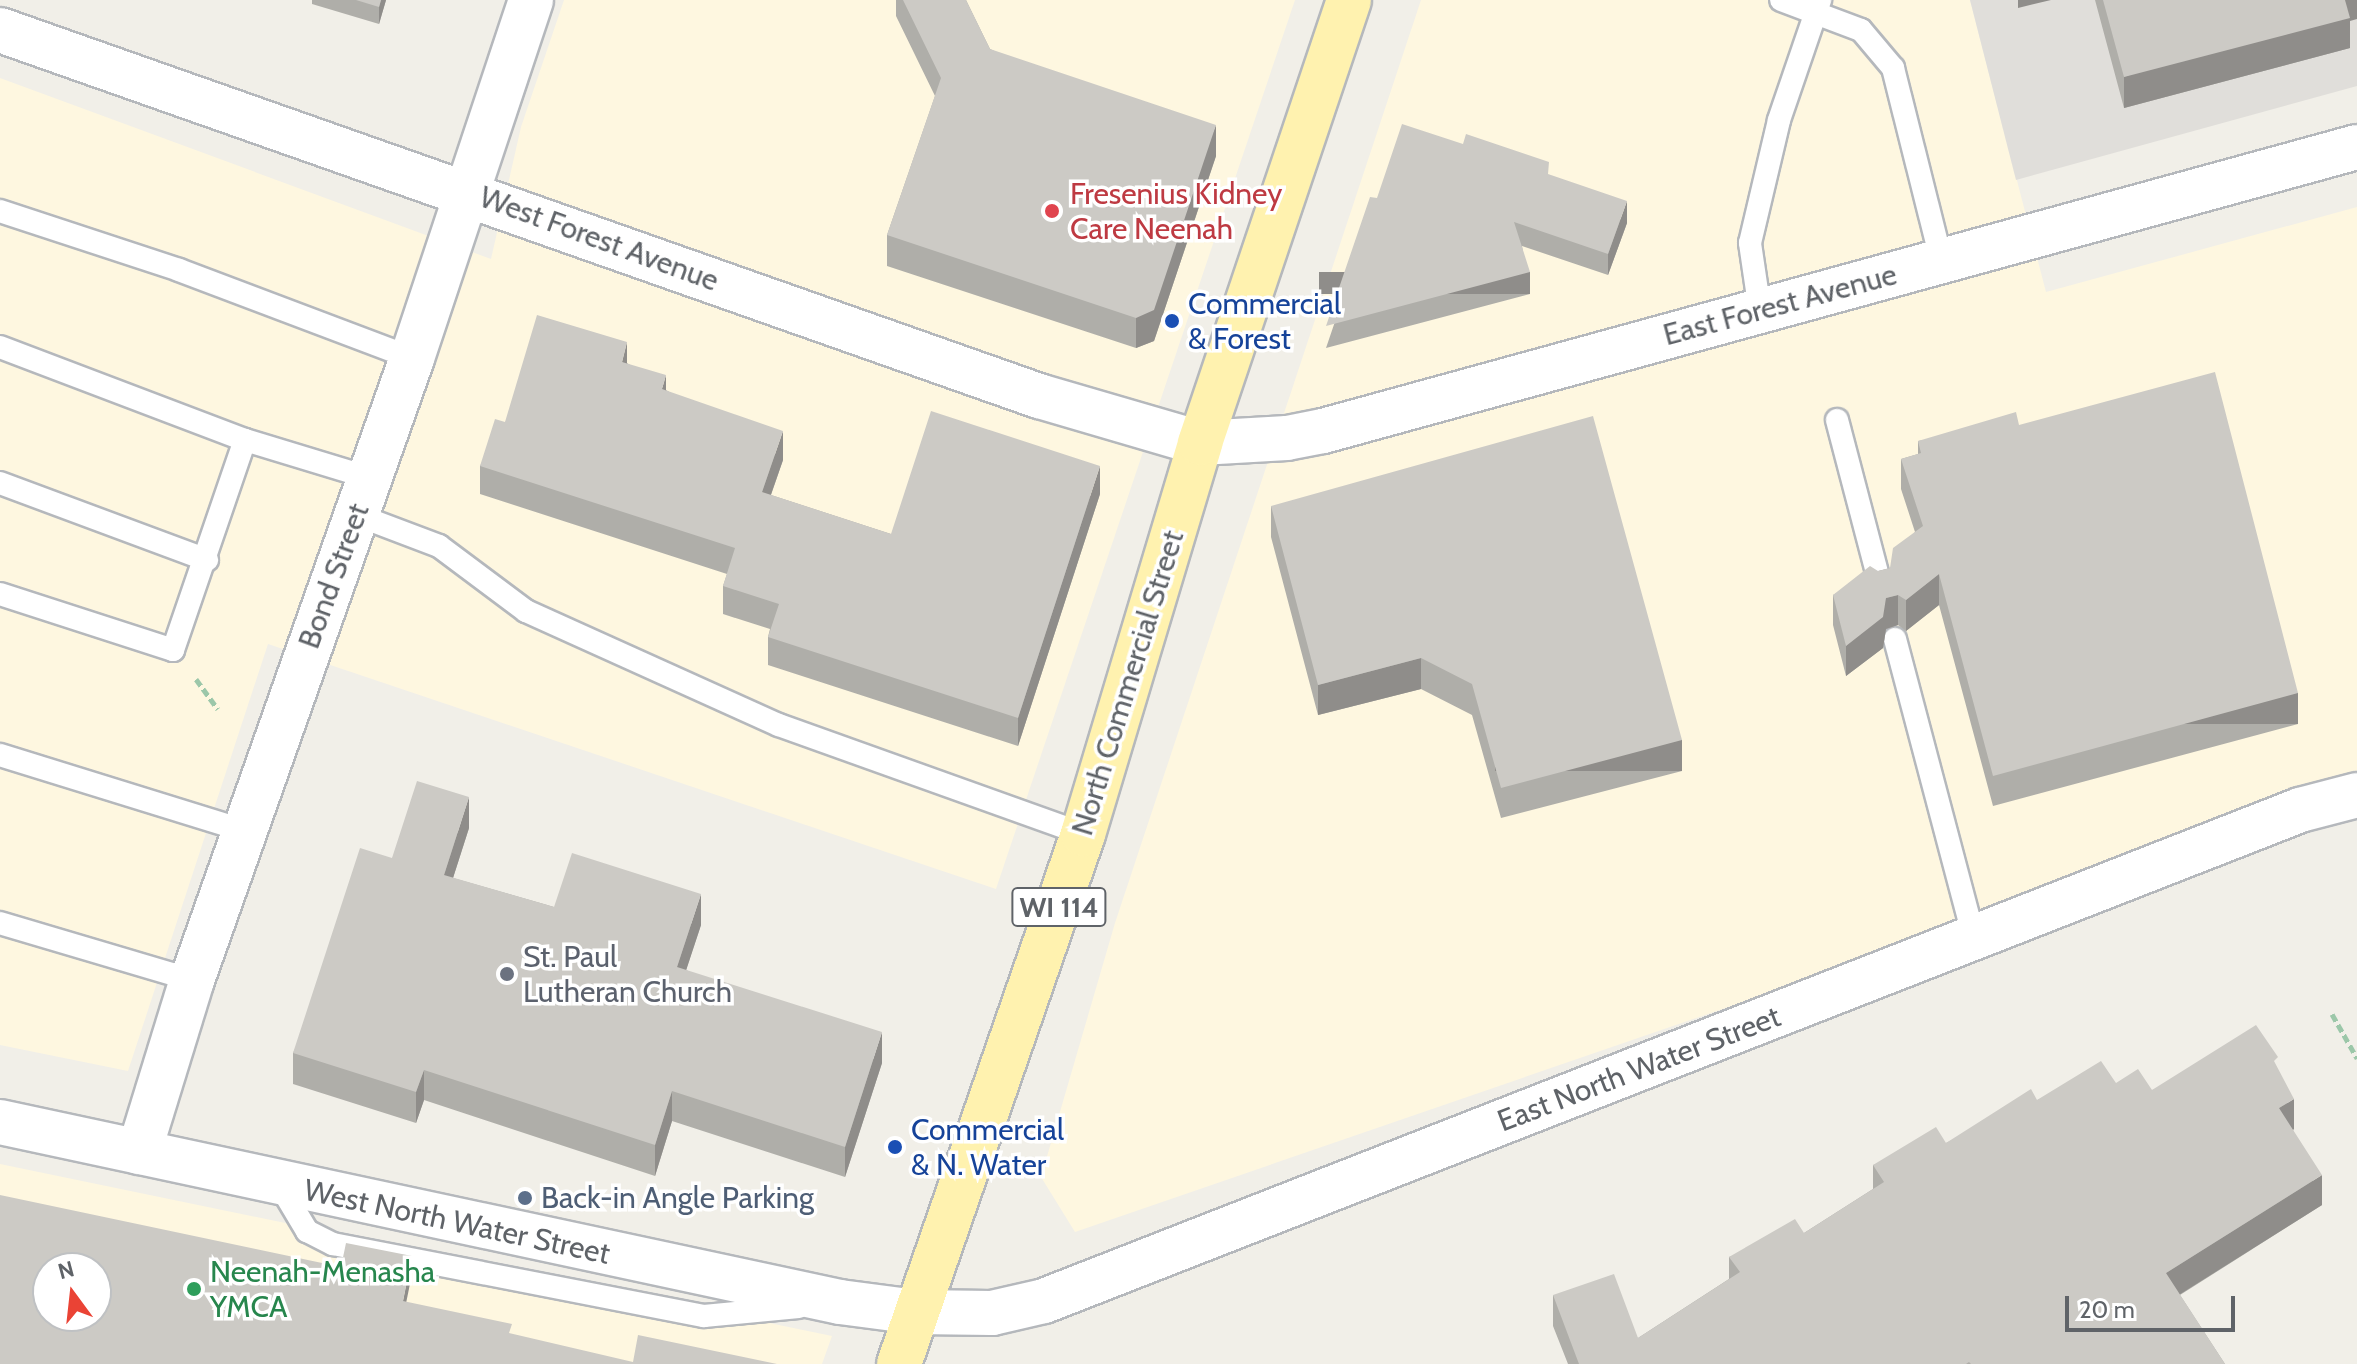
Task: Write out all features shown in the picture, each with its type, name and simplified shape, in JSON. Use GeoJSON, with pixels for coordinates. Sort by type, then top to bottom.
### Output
{"type":"FeatureCollection","features":[{"type":"Feature","properties":{"kind":"main road","name":"North Commercial Street"},"geometry":{"type":"LineString","coordinates":[[899,1364],[1083,834],[1200,443],[1349,0]]}},
{"type":"Feature","properties":{"kind":"street","name":"Bond Street"},"geometry":{"type":"LineString","coordinates":[[139,1152],[192,980],[412,358],[531,0]]}},
{"type":"Feature","properties":{"kind":"street","name":"West Forest Avenue"},"geometry":{"type":"LineString","coordinates":[[0,30],[1039,396],[1200,443]]}},
{"type":"Feature","properties":{"kind":"street","name":"East Forest Avenue"},"geometry":{"type":"LineString","coordinates":[[1200,443],[1287,438],[1323,431],[2357,147]]}},
{"type":"Feature","properties":{"kind":"street","name":"East North Water Street"},"geometry":{"type":"LineString","coordinates":[[916,1312],[992,1313],[1044,1301],[2300,810],[2357,795]]}},
{"type":"Feature","properties":{"kind":"street","name":"West North Water Street"},"geometry":{"type":"LineString","coordinates":[[0,1122],[840,1302],[916,1312]]}},
{"type":"Feature","properties":{"kind":"lane"},"geometry":{"type":"LineString","coordinates":[[1781,0],[1818,5],[1861,30],[1893,68],[1942,263]]}},
{"type":"Feature","properties":{"kind":"lane"},"geometry":{"type":"LineString","coordinates":[[1760,311],[1750,243],[1779,120],[1818,5]]}},
{"type":"Feature","properties":{"kind":"lane"},"geometry":{"type":"LineString","coordinates":[[0,211],[179,270],[412,358]]}},
{"type":"Feature","properties":{"kind":"lane"},"geometry":{"type":"LineString","coordinates":[[0,347],[245,440],[364,496],[439,546],[526,611],[779,725],[1083,834]]}},
{"type":"Feature","properties":{"kind":"lane"},"geometry":{"type":"LineString","coordinates":[[1837,420],[1881,588]]}},
{"type":"Feature","properties":{"kind":"lane"},"geometry":{"type":"LineString","coordinates":[[0,594],[173,650],[207,560],[245,440]]}},
{"type":"Feature","properties":{"kind":"lane"},"geometry":{"type":"LineString","coordinates":[[0,483],[207,560]]}},
{"type":"Feature","properties":{"kind":"lane"},"geometry":{"type":"LineString","coordinates":[[1895,639],[1974,937]]}},
{"type":"Feature","properties":{"kind":"lane"},"geometry":{"type":"LineString","coordinates":[[0,755],[246,831]]}},
{"type":"Feature","properties":{"kind":"lane"},"geometry":{"type":"LineString","coordinates":[[0,923],[192,980]]}},
{"type":"Feature","properties":{"kind":"path"},"geometry":{"type":"LineString","coordinates":[[2332,1014],[2357,1058]]}},
{"type":"Feature","properties":{"kind":"shaded area"},"geometry":{"type":"Polygon","coordinates":[[[564,0],[1295,0],[996,889],[268,644],[128,1071],[0,1045],[0,78],[491,259],[521,127],[564,0]]]}},
{"type":"Feature","properties":{"kind":"shaded area"},"geometry":{"type":"Polygon","coordinates":[[[1421,0],[1970,0],[2046,292],[2357,207],[2357,795],[2300,810],[1075,1232],[1041,1177],[1115,923],[1421,0]]]}},
{"type":"Feature","properties":{"kind":"shaded area"},"geometry":{"type":"Polygon","coordinates":[[[1970,0],[2357,0],[2357,86],[2016,180],[1970,0]]]}},
{"type":"Feature","properties":{"kind":"shaded area"},"geometry":{"type":"Polygon","coordinates":[[[0,1164],[832,1336],[822,1364],[0,1364],[0,1164]]]}},
{"type":"Feature","properties":{"kind":"building"},"geometry":{"type":"Polygon","coordinates":[[[356,0],[381,0],[379,7],[356,0]]]}},
{"type":"Feature","properties":{"kind":"building","name":"Fresenius Kidney Care Neenah"},"geometry":{"type":"Polygon","coordinates":[[[903,0],[966,0],[990,49],[1216,125],[1154,310],[1136,318],[887,235],[941,78],[903,0]]]}},
{"type":"Feature","properties":{"kind":"building"},"geometry":{"type":"Polygon","coordinates":[[[2103,0],[2345,0],[2350,18],[2124,77],[2103,0]]]}},
{"type":"Feature","properties":{"kind":"building"},"geometry":{"type":"Polygon","coordinates":[[[1402,124],[1463,144],[1466,134],[1549,162],[1548,174],[1627,201],[1608,254],[1514,222],[1530,272],[1326,326],[1370,197],[1377,198],[1402,124]]]}},
{"type":"Feature","properties":{"kind":"building"},"geometry":{"type":"Polygon","coordinates":[[[537,315],[627,342],[622,362],[666,375],[662,389],[783,431],[762,492],[891,534],[931,411],[1100,466],[1018,718],[768,637],[779,604],[723,586],[735,548],[480,466],[495,419],[505,422],[537,315]]]}},
{"type":"Feature","properties":{"kind":"building"},"geometry":{"type":"Polygon","coordinates":[[[2215,372],[2298,693],[1993,776],[1939,574],[1906,600],[1898,595],[1886,598],[1883,617],[1846,646],[1833,595],[1870,566],[1878,571],[1890,568],[1893,548],[1923,526],[1901,459],[1921,453],[1918,441],[2016,412],[2019,425],[2215,372]]]}},
{"type":"Feature","properties":{"kind":"building"},"geometry":{"type":"Polygon","coordinates":[[[1593,416],[1682,740],[1501,788],[1472,684],[1421,658],[1318,685],[1271,506],[1593,416]]]}},
{"type":"Feature","properties":{"kind":"building","name":"St. Paul Lutheran Church"},"geometry":{"type":"Polygon","coordinates":[[[417,781],[469,797],[444,875],[554,907],[572,853],[701,894],[677,967],[882,1032],[845,1147],[672,1091],[655,1145],[424,1070],[416,1092],[293,1053],[360,848],[392,858],[417,781]]]}},
{"type":"Feature","properties":{"kind":"building"},"geometry":{"type":"Polygon","coordinates":[[[2256,1025],[2278,1057],[2274,1061],[2294,1099],[2279,1108],[2322,1175],[2166,1273],[2225,1364],[1579,1364],[1553,1295],[1614,1274],[1638,1338],[1740,1272],[1729,1257],[1795,1219],[1804,1233],[1884,1182],[1873,1165],[1936,1127],[1946,1143],[2031,1089],[2037,1100],[2101,1061],[2116,1083],[2138,1069],[2152,1090],[2256,1025]]]}},
{"type":"Feature","properties":{"kind":"building","name":"Neenah-Menasha YMCA"},"geometry":{"type":"Polygon","coordinates":[[[0,1195],[341,1267],[346,1243],[412,1256],[403,1301],[512,1324],[509,1333],[633,1362],[638,1335],[777,1364],[0,1364],[0,1195]]]}},
{"type":"Feature","properties":{"kind":"place","name":"Fresenius Kidney Care Neenah"},"geometry":{"type":"Point","coordinates":[1052,211]}},
{"type":"Feature","properties":{"kind":"place","name":"Commercial & Forest"},"geometry":{"type":"Point","coordinates":[1172,321]}},
{"type":"Feature","properties":{"kind":"place","name":"St. Paul Lutheran Church"},"geometry":{"type":"Point","coordinates":[507,974]}},
{"type":"Feature","properties":{"kind":"place","name":"Commercial & N. Water"},"geometry":{"type":"Point","coordinates":[895,1147]}},
{"type":"Feature","properties":{"kind":"place","name":"Back-in Angle Parking"},"geometry":{"type":"Point","coordinates":[525,1198]}},
{"type":"Feature","properties":{"kind":"place","name":"Neenah-Menasha YMCA"},"geometry":{"type":"Point","coordinates":[194,1289]}}]}
